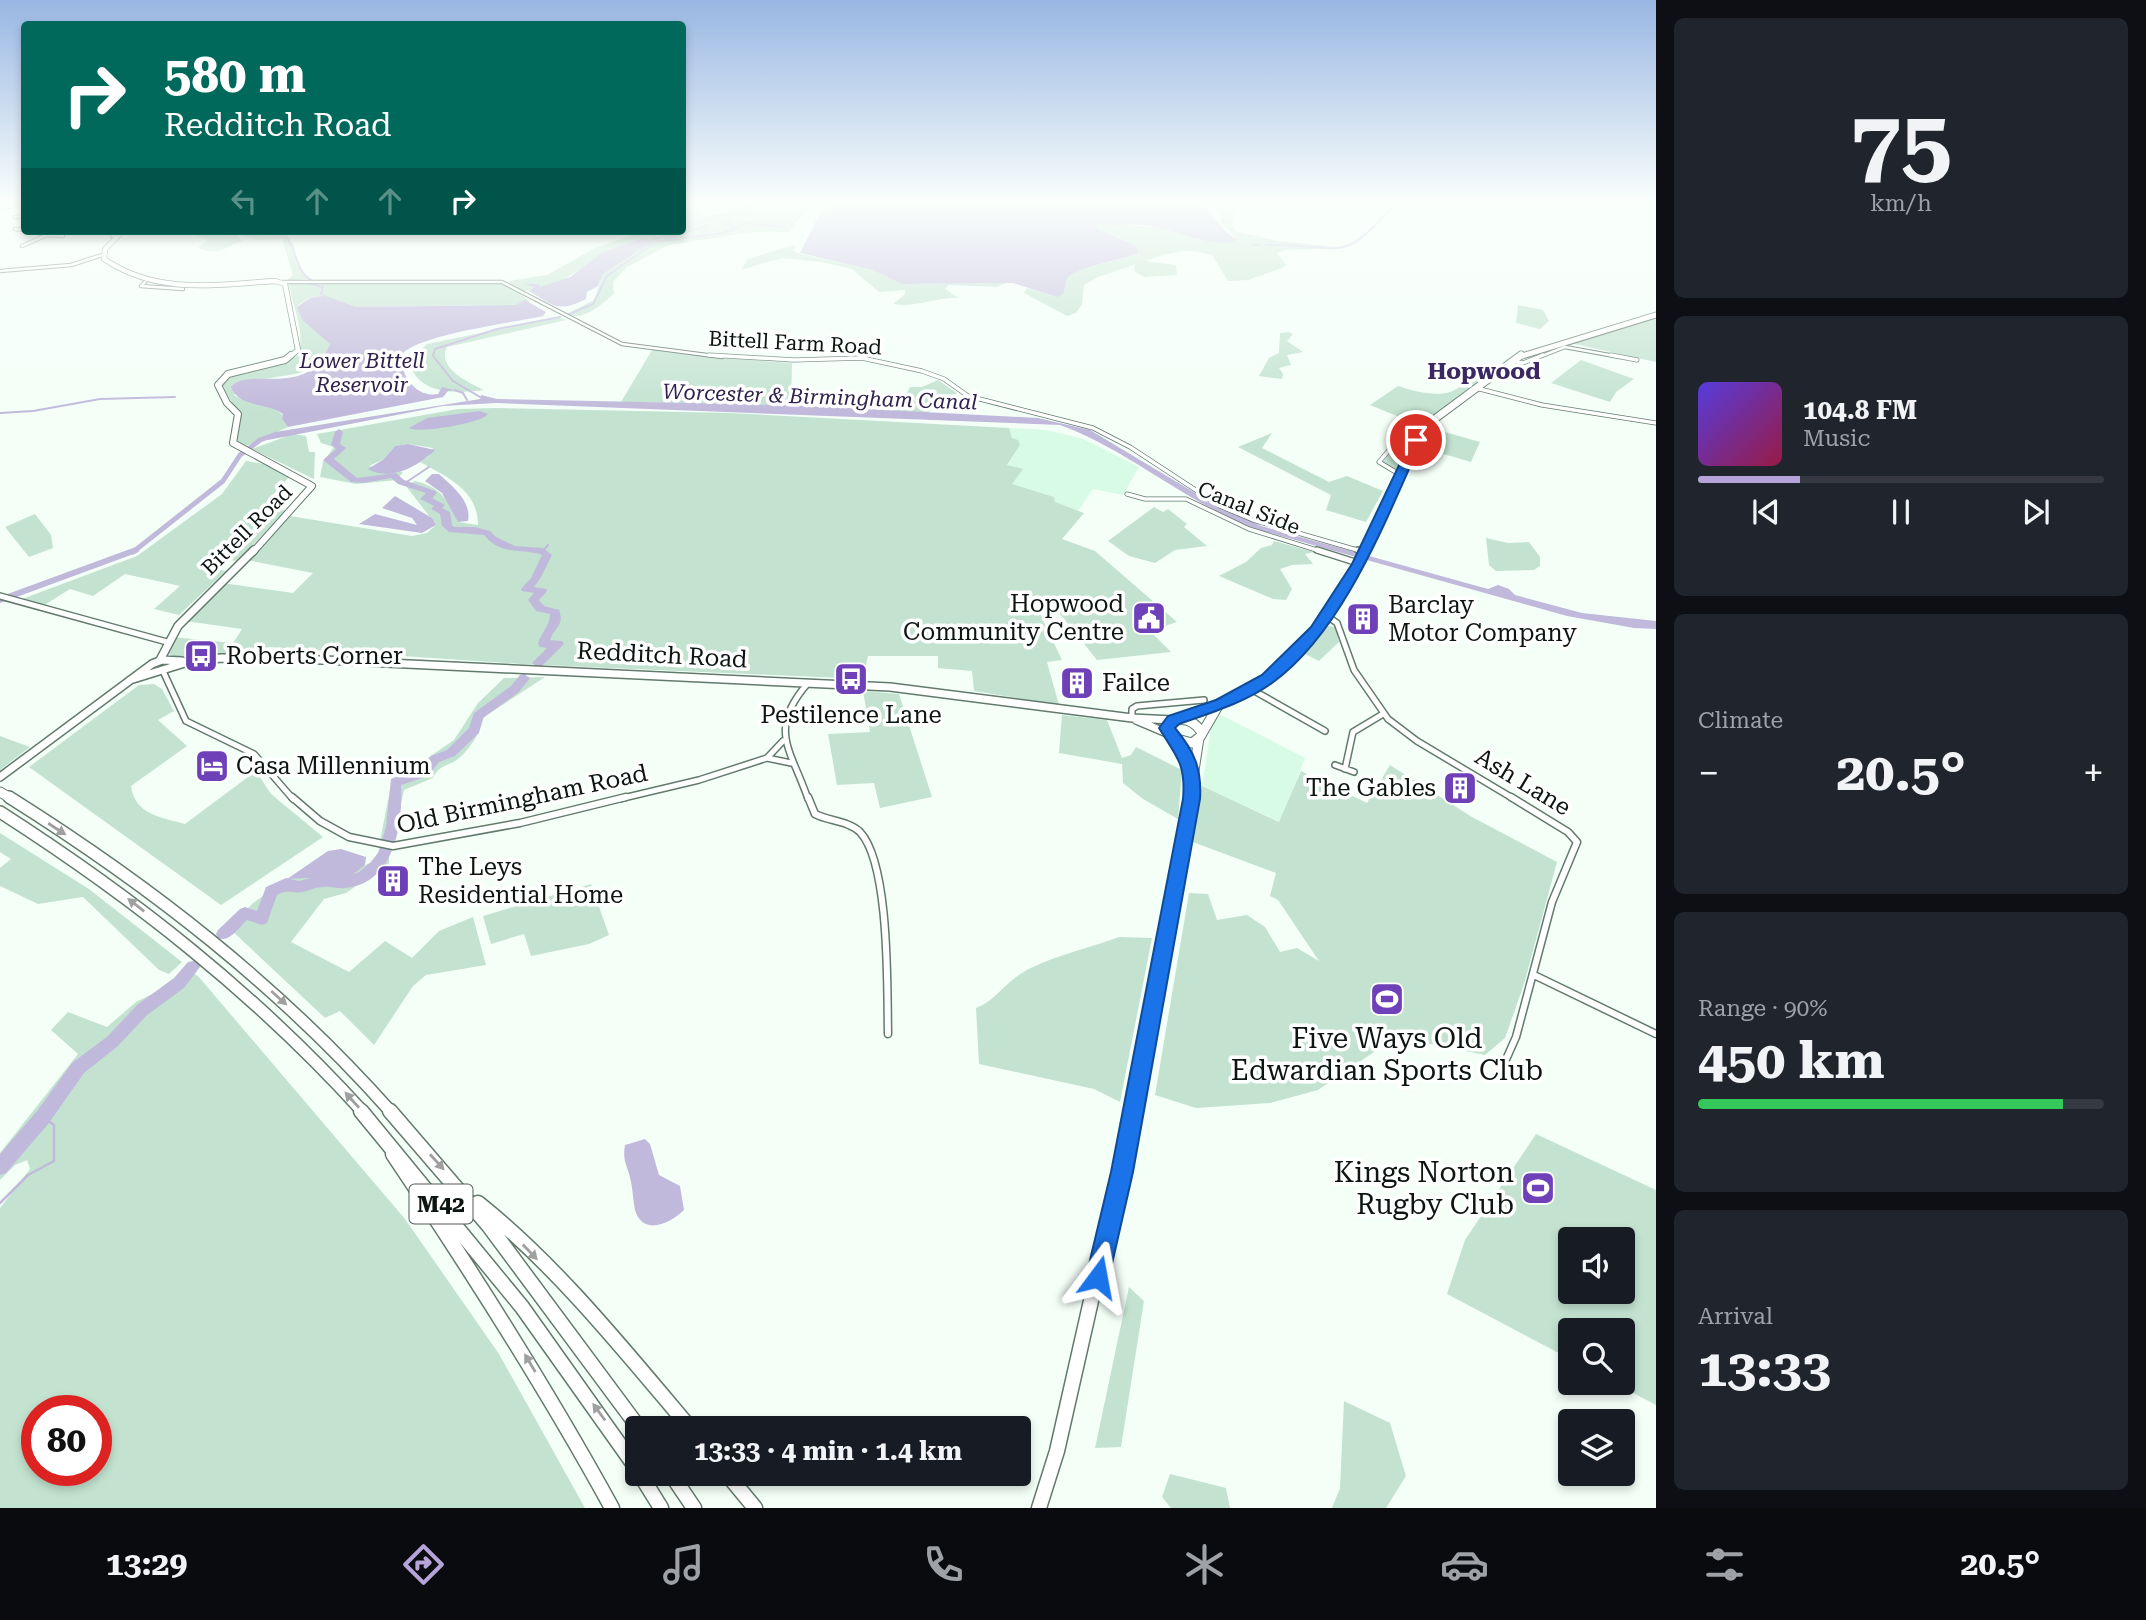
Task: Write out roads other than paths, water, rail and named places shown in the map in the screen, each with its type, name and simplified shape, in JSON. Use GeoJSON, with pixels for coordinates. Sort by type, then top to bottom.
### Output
{"type":"FeatureCollection","features":[{"type":"Feature","properties":{"kind":"highway","name":"Redditch Road"},"geometry":{"type":"LineString","coordinates":[[1177,719],[1251,690],[1283,666],[1327,616],[1361,557],[1416,440],[1429,425],[1512,361],[1555,343],[1656,316]]}},
{"type":"Feature","properties":{"kind":"highway","name":"Redditch Road"},"geometry":{"type":"LineString","coordinates":[[1200,735],[1207,717],[1221,704]]}},
{"type":"Feature","properties":{"kind":"highway"},"geometry":{"type":"LineString","coordinates":[[1039,1508],[1057,1451],[1122,1172],[1156,998],[1193,778],[1200,735],[1193,722],[1177,719],[1167,728],[1187,754],[1193,778]]}},
{"type":"Feature","properties":{"kind":"highway"},"geometry":{"type":"LineString","coordinates":[[1171,736],[1190,743],[1200,735]]}},
{"type":"Feature","properties":{"kind":"highway","name":"M42"},"geometry":{"type":"LineString","coordinates":[[0,792],[88,848],[205,934],[355,1071],[462,1190],[549,1303],[630,1416]]}},
{"type":"Feature","properties":{"kind":"highway","name":"M42"},"geometry":{"type":"LineString","coordinates":[[0,812],[104,881],[213,967],[291,1036],[380,1132],[532,1319],[625,1452]]}},
{"type":"Feature","properties":{"kind":"highway","name":"M42"},"geometry":{"type":"LineString","coordinates":[[380,1132],[410,1184],[495,1306],[612,1508]]}},
{"type":"Feature","properties":{"kind":"highway","name":"M42"},"geometry":{"type":"LineString","coordinates":[[462,1190],[513,1234],[608,1332],[681,1416]]}},
{"type":"Feature","properties":{"kind":"highway","name":"M42"},"geometry":{"type":"LineString","coordinates":[[647,1486],[661,1508]]}},
{"type":"Feature","properties":{"kind":"highway"},"geometry":{"type":"LineString","coordinates":[[679,1486],[694,1508]]}},
{"type":"Feature","properties":{"kind":"highway"},"geometry":{"type":"LineString","coordinates":[[737,1486],[755,1508]]}},
{"type":"Feature","properties":{"kind":"main road"},"geometry":{"type":"LineString","coordinates":[[129,272],[145,282],[170,286],[283,282]]}},
{"type":"Feature","properties":{"kind":"main road","name":"Bittell Road"},"geometry":{"type":"LineString","coordinates":[[164,665],[167,642],[187,617],[281,524],[312,487],[308,481],[239,449],[231,439],[238,414],[223,396],[219,382],[232,373],[285,360],[298,351],[283,282]]}},
{"type":"Feature","properties":{"kind":"main road","name":"Redditch Road"},"geometry":{"type":"LineString","coordinates":[[0,777],[130,680],[164,665],[221,658],[324,660],[890,687],[1132,718],[1177,719]]}},
{"type":"Feature","properties":{"kind":"main road","name":"Redditch Road"},"geometry":{"type":"LineString","coordinates":[[1132,718],[1171,736]]}},
{"type":"Feature","properties":{"kind":"street"},"geometry":{"type":"LineString","coordinates":[[145,282],[141,286],[183,289]]}},
{"type":"Feature","properties":{"kind":"street","name":"Bittell Farm Road"},"geometry":{"type":"LineString","coordinates":[[283,282],[502,282],[622,344],[730,358],[862,358],[912,368],[944,379],[968,396],[1093,428],[1130,446],[1220,506],[1361,557]]}},
{"type":"Feature","properties":{"kind":"street"},"geometry":{"type":"LineString","coordinates":[[1555,343],[1637,360]]}},
{"type":"Feature","properties":{"kind":"street"},"geometry":{"type":"LineString","coordinates":[[1512,361],[1523,363],[1565,347]]}},
{"type":"Feature","properties":{"kind":"street"},"geometry":{"type":"LineString","coordinates":[[1476,388],[1542,405],[1656,423]]}},
{"type":"Feature","properties":{"kind":"street"},"geometry":{"type":"LineString","coordinates":[[1399,474],[1379,462],[1414,421],[1429,425]]}},
{"type":"Feature","properties":{"kind":"street","name":"Canal Side"},"geometry":{"type":"LineString","coordinates":[[1127,494],[1145,499],[1186,499],[1249,529],[1361,557]]}},
{"type":"Feature","properties":{"kind":"street"},"geometry":{"type":"LineString","coordinates":[[0,596],[167,642]]}},
{"type":"Feature","properties":{"kind":"street","name":"Ash Lane"},"geometry":{"type":"LineString","coordinates":[[1327,616],[1338,623],[1354,670],[1383,714],[1417,741],[1569,832],[1577,842],[1564,864],[1550,902],[1534,975],[1504,1064]]}},
{"type":"Feature","properties":{"kind":"street","name":"Old Birmingham Road"},"geometry":{"type":"LineString","coordinates":[[164,665],[186,722],[257,756],[292,797],[332,827],[362,842],[382,847],[520,824],[699,780],[767,758],[783,741]]}},
{"type":"Feature","properties":{"kind":"street"},"geometry":{"type":"LineString","coordinates":[[808,683],[788,706],[783,741],[815,814],[856,829],[865,838],[873,859],[883,929],[888,1034]]}},
{"type":"Feature","properties":{"kind":"street"},"geometry":{"type":"LineString","coordinates":[[1251,690],[1325,731]]}},
{"type":"Feature","properties":{"kind":"street"},"geometry":{"type":"LineString","coordinates":[[1132,718],[1132,709],[1137,706],[1204,700]]}},
{"type":"Feature","properties":{"kind":"street"},"geometry":{"type":"LineString","coordinates":[[1345,769],[1350,735],[1364,722],[1383,714]]}},
{"type":"Feature","properties":{"kind":"street"},"geometry":{"type":"LineString","coordinates":[[767,758],[791,763]]}},
{"type":"Feature","properties":{"kind":"street"},"geometry":{"type":"LineString","coordinates":[[1335,765],[1354,772]]}},
{"type":"Feature","properties":{"kind":"street"},"geometry":{"type":"LineString","coordinates":[[1534,975],[1656,1034]]}},
{"type":"Feature","properties":{"kind":"water"},"geometry":{"type":"Polygon","coordinates":[[[576,272],[605,272],[598,286],[587,292],[586,299],[562,307],[529,291],[534,287],[524,284],[539,284],[540,287],[576,272]]]}},
{"type":"Feature","properties":{"kind":"water"},"geometry":{"type":"Polygon","coordinates":[[[877,272],[1076,272],[1068,278],[1063,294],[1057,297],[1013,283],[902,284],[877,272]]]}},
{"type":"Feature","properties":{"kind":"water","name":"Lower Bittell Reservoir"},"geometry":{"type":"Polygon","coordinates":[[[321,294],[356,307],[516,305],[525,300],[546,312],[543,316],[445,335],[426,341],[401,355],[407,378],[423,393],[438,394],[442,387],[455,390],[448,391],[443,397],[288,427],[282,419],[283,414],[247,402],[235,394],[231,387],[240,381],[251,379],[294,377],[308,372],[320,361],[330,344],[302,320],[297,307],[310,298],[323,296],[321,294]]]}},
{"type":"Feature","properties":{"kind":"water"},"geometry":{"type":"Polygon","coordinates":[[[481,395],[497,399],[791,405],[1038,418],[1090,430],[1212,503],[1261,526],[1488,589],[1498,585],[1509,589],[1515,595],[1582,613],[1656,621],[1656,629],[1634,628],[1567,616],[1259,530],[1208,507],[1111,449],[1060,425],[496,403],[443,406],[268,440],[272,433],[281,431],[480,399],[481,395]]]}},
{"type":"Feature","properties":{"kind":"water"},"geometry":{"type":"Polygon","coordinates":[[[480,411],[488,414],[463,424],[424,430],[409,428],[427,418],[480,411]]]}},
{"type":"Feature","properties":{"kind":"water"},"geometry":{"type":"Polygon","coordinates":[[[408,444],[435,450],[421,462],[395,473],[377,473],[368,469],[384,459],[395,446],[408,444]]]}},
{"type":"Feature","properties":{"kind":"water"},"geometry":{"type":"Polygon","coordinates":[[[432,474],[439,474],[460,494],[467,507],[468,521],[458,522],[442,493],[425,481],[432,474]]]}},
{"type":"Feature","properties":{"kind":"water"},"geometry":{"type":"Polygon","coordinates":[[[395,496],[432,518],[436,525],[422,533],[359,524],[375,514],[417,525],[412,518],[382,508],[395,496]]]}},
{"type":"Feature","properties":{"kind":"water"},"geometry":{"type":"Polygon","coordinates":[[[341,849],[366,857],[365,865],[351,876],[287,879],[328,851],[341,849]]]}},
{"type":"Feature","properties":{"kind":"water"},"geometry":{"type":"Polygon","coordinates":[[[645,1139],[650,1144],[659,1175],[680,1186],[684,1210],[658,1225],[644,1223],[639,1218],[625,1160],[625,1145],[645,1139]]]}},
{"type":"Feature","properties":{"kind":"waterway"},"geometry":{"type":"LineString","coordinates":[[303,272],[311,280]]}},
{"type":"Feature","properties":{"kind":"waterway"},"geometry":{"type":"LineString","coordinates":[[567,315],[593,304],[607,276],[612,272]]}},
{"type":"Feature","properties":{"kind":"waterway"},"geometry":{"type":"LineString","coordinates":[[308,283],[323,287],[321,294]]}},
{"type":"Feature","properties":{"kind":"waterway"},"geometry":{"type":"LineString","coordinates":[[480,397],[453,381],[433,356],[435,349],[497,329],[560,317]]}},
{"type":"Feature","properties":{"kind":"waterway"},"geometry":{"type":"LineString","coordinates":[[455,390],[463,393],[467,400]]}},
{"type":"Feature","properties":{"kind":"waterway"},"geometry":{"type":"LineString","coordinates":[[0,413],[33,411],[100,399],[175,397]]}},
{"type":"Feature","properties":{"kind":"waterway"},"geometry":{"type":"LineString","coordinates":[[339,432],[335,445],[342,448],[328,460],[335,463],[350,478],[363,480],[393,475],[401,482],[432,493],[425,499],[440,505],[436,509],[445,512],[447,526],[452,530],[487,533],[492,539],[513,549],[543,551],[547,555],[535,579],[526,589],[542,591],[533,600],[540,609],[555,612],[555,624],[546,635],[544,644],[558,644],[538,663]]}},
{"type":"Feature","properties":{"kind":"waterway","name":"Worcester & Birmingham Canal"},"geometry":{"type":"LineString","coordinates":[[135,550],[223,481],[240,455],[260,440],[277,434]]}},
{"type":"Feature","properties":{"kind":"waterway"},"geometry":{"type":"LineString","coordinates":[[405,483],[429,467]]}},
{"type":"Feature","properties":{"kind":"waterway"},"geometry":{"type":"LineString","coordinates":[[543,551],[548,545]]}},
{"type":"Feature","properties":{"kind":"waterway","name":"Worcester & Birmingham Canal"},"geometry":{"type":"LineString","coordinates":[[0,600],[135,550]]}},
{"type":"Feature","properties":{"kind":"waterway"},"geometry":{"type":"LineString","coordinates":[[223,934],[245,913],[262,919],[271,891],[286,884],[302,886],[322,881],[349,882],[375,867],[383,856],[393,827],[395,782],[424,773],[435,759],[451,753],[475,730],[478,716],[515,689],[524,678]]}},
{"type":"Feature","properties":{"kind":"waterway"},"geometry":{"type":"LineString","coordinates":[[0,1167],[43,1117],[78,1068],[113,1041],[142,1010],[179,983],[193,967]]}},
{"type":"Feature","properties":{"kind":"waterway"},"geometry":{"type":"LineString","coordinates":[[0,1203],[28,1175],[54,1161],[54,1125],[43,1117]]}},
{"type":"Feature","properties":{"kind":"place","name":"Hopwood Community Centre"},"geometry":{"type":"Point","coordinates":[1149,618]}},
{"type":"Feature","properties":{"kind":"place","name":"Barclay Motor Company"},"geometry":{"type":"Point","coordinates":[1363,619]}},
{"type":"Feature","properties":{"kind":"place","name":"Roberts Corner"},"geometry":{"type":"Point","coordinates":[201,656]}},
{"type":"Feature","properties":{"kind":"place","name":"Pestilence Lane"},"geometry":{"type":"Point","coordinates":[851,679]}},
{"type":"Feature","properties":{"kind":"place","name":"Failce"},"geometry":{"type":"Point","coordinates":[1077,683]}},
{"type":"Feature","properties":{"kind":"place","name":"Casa Millennium"},"geometry":{"type":"Point","coordinates":[212,766]}},
{"type":"Feature","properties":{"kind":"place","name":"The Gables"},"geometry":{"type":"Point","coordinates":[1460,788]}},
{"type":"Feature","properties":{"kind":"place","name":"The Leys Residential Home"},"geometry":{"type":"Point","coordinates":[393,881]}},
{"type":"Feature","properties":{"kind":"place","name":"Five Ways Old Edwardian Sports Club"},"geometry":{"type":"Point","coordinates":[1387,999]}},
{"type":"Feature","properties":{"kind":"place","name":"Kings Norton Rugby Club"},"geometry":{"type":"Point","coordinates":[1538,1188]}},
{"type":"Feature","properties":{"kind":"district","name":"Hopwood"},"geometry":{"type":"Point","coordinates":[1484,371]}}]}
